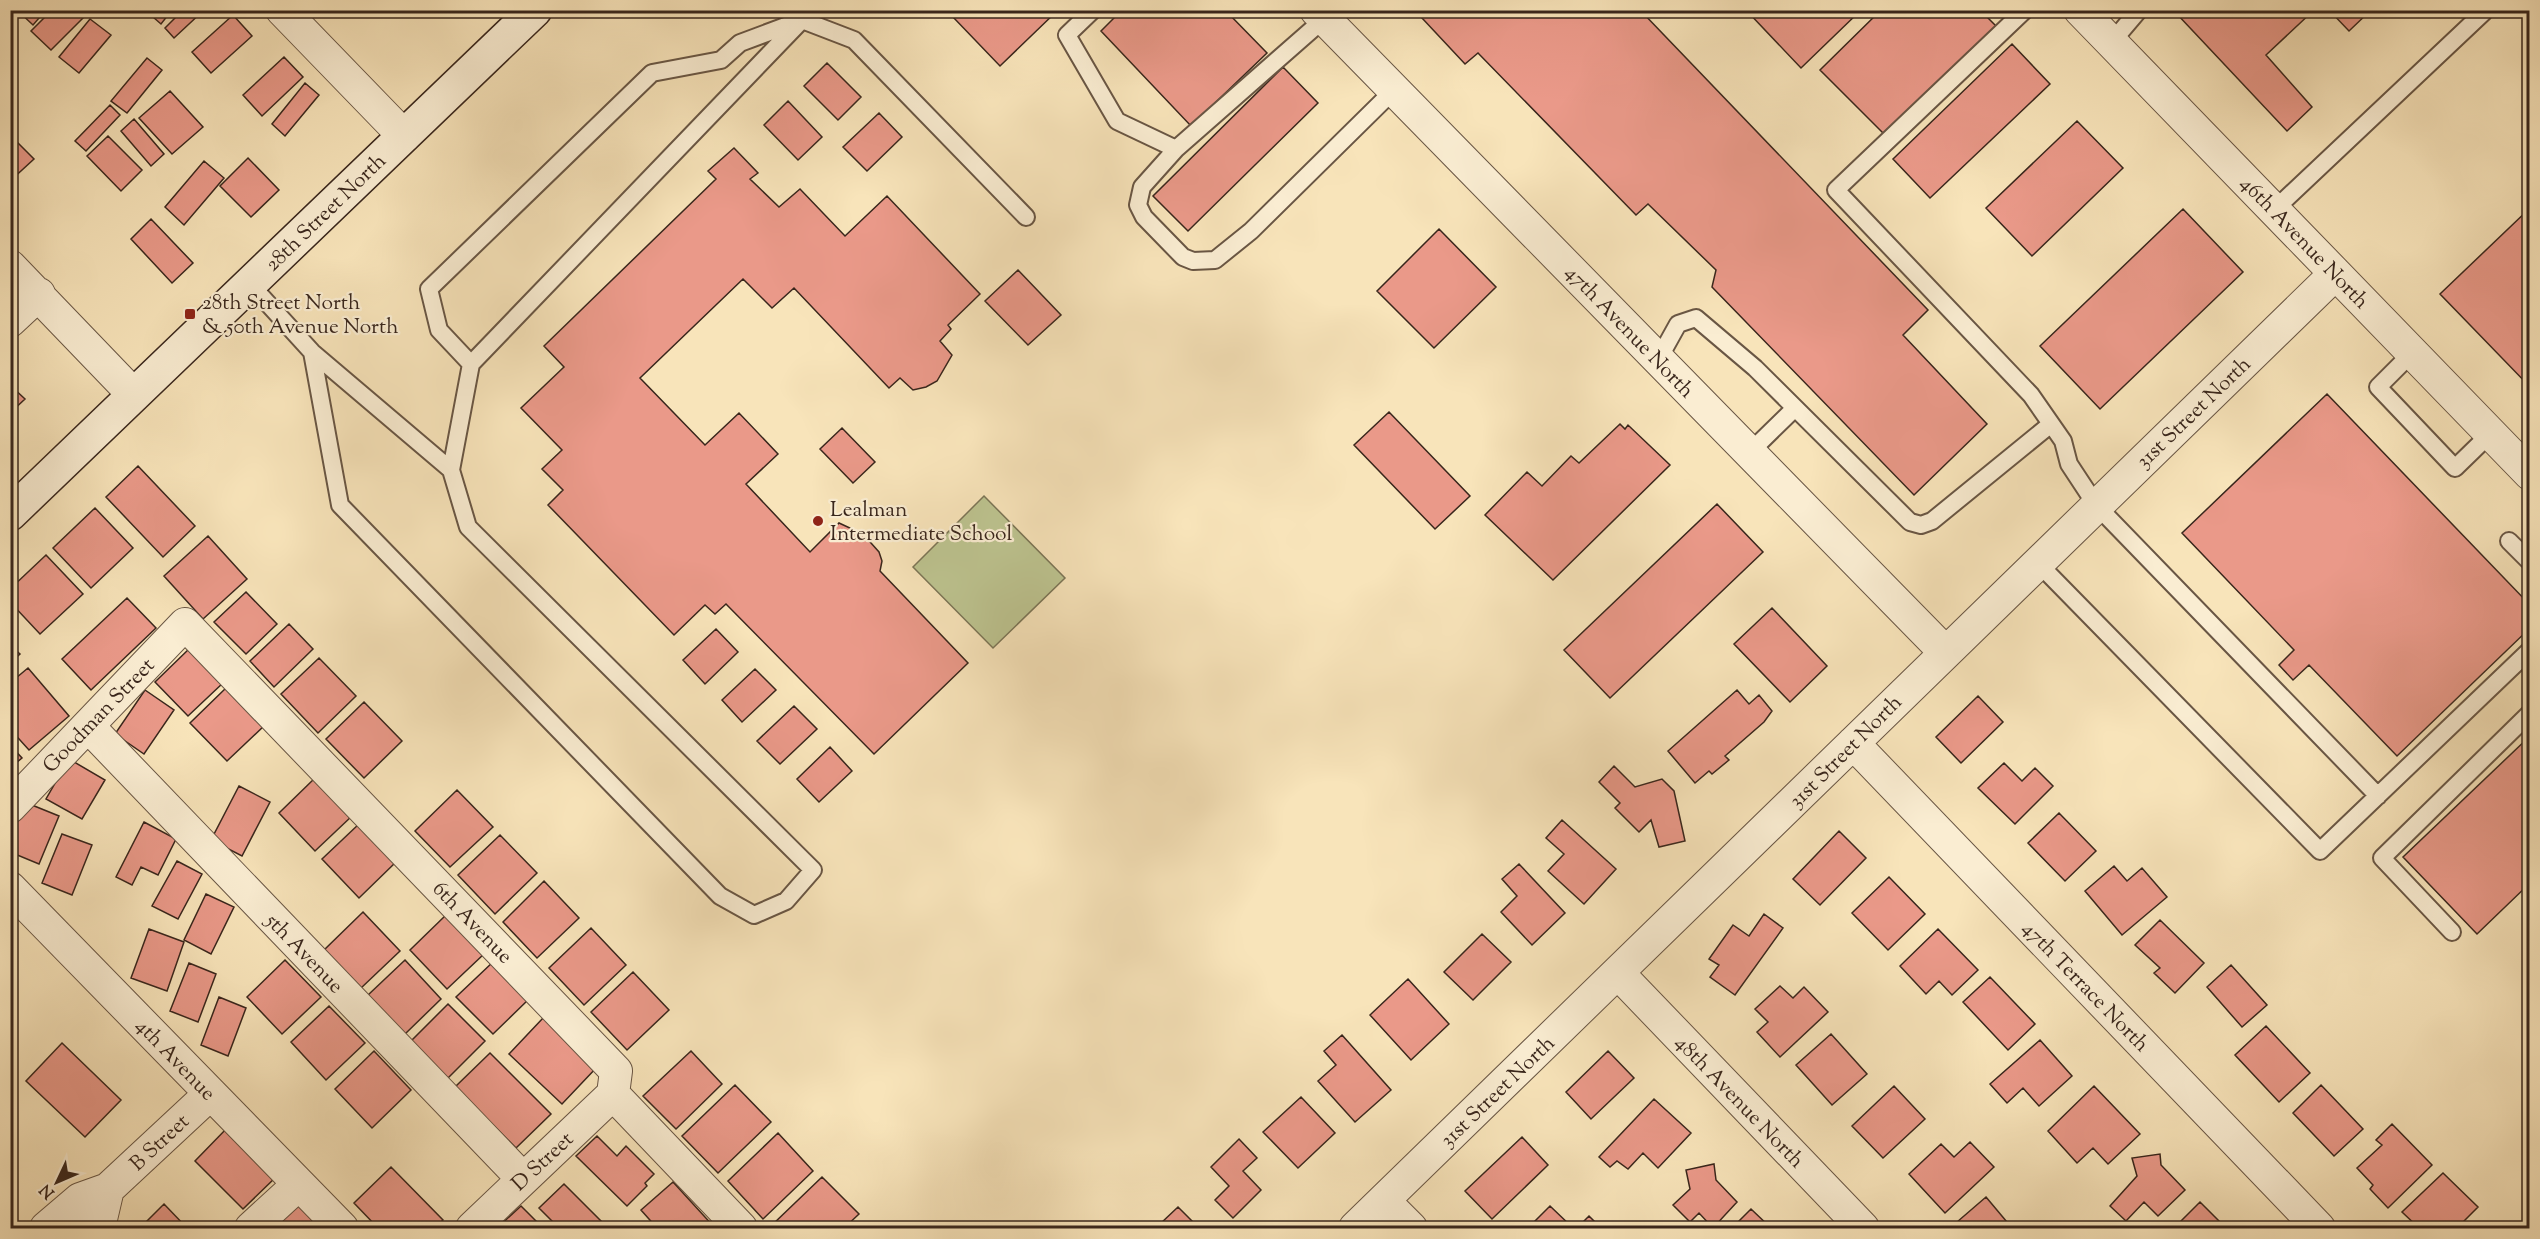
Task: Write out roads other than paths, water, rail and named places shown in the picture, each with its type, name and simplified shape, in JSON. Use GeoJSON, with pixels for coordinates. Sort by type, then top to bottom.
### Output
{"type":"FeatureCollection","features":[{"type":"Feature","properties":{"kind":"street"},"geometry":{"type":"LineString","coordinates":[[282,10],[404,136]]}},
{"type":"Feature","properties":{"kind":"street","name":"28th Street North"},"geometry":{"type":"LineString","coordinates":[[10,514],[536,10]]}},
{"type":"Feature","properties":{"kind":"street","name":"46th Avenue North"},"geometry":{"type":"LineString","coordinates":[[2080,10],[2490,434],[2527,468]]}},
{"type":"Feature","properties":{"kind":"street","name":"47th Avenue North"},"geometry":{"type":"LineString","coordinates":[[1320,15],[1945,652]]}},
{"type":"Feature","properties":{"kind":"street"},"geometry":{"type":"LineString","coordinates":[[10,266],[134,395]]}},
{"type":"Feature","properties":{"kind":"street","name":"31st Street North"},"geometry":{"type":"LineString","coordinates":[[1355,1228],[2335,274]]}},
{"type":"Feature","properties":{"kind":"street"},"geometry":{"type":"LineString","coordinates":[[10,321],[39,294]]}},
{"type":"Feature","properties":{"kind":"street","name":"Goodman Street"},"geometry":{"type":"LineString","coordinates":[[10,807],[185,624]]}},
{"type":"Feature","properties":{"kind":"street","name":"6th Avenue"},"geometry":{"type":"LineString","coordinates":[[185,624],[616,1071],[613,1094]]}},
{"type":"Feature","properties":{"kind":"street","name":"5th Avenue"},"geometry":{"type":"LineString","coordinates":[[88,726],[523,1179]]}},
{"type":"Feature","properties":{"kind":"street","name":"47th Terrace North"},"geometry":{"type":"LineString","coordinates":[[1853,743],[2319,1228]]}},
{"type":"Feature","properties":{"kind":"street","name":"4th Avenue"},"geometry":{"type":"LineString","coordinates":[[10,888],[342,1228]]}},
{"type":"Feature","properties":{"kind":"street","name":"48th Avenue North"},"geometry":{"type":"LineString","coordinates":[[1618,973],[1863,1228]]}},
{"type":"Feature","properties":{"kind":"street","name":"B Street"},"geometry":{"type":"LineString","coordinates":[[46,1228],[80,1199],[108,1189],[210,1094]]}},
{"type":"Feature","properties":{"kind":"street"},"geometry":{"type":"LineString","coordinates":[[613,1094],[741,1228]]}},
{"type":"Feature","properties":{"kind":"street","name":"D Street"},"geometry":{"type":"LineString","coordinates":[[472,1228],[613,1094]]}},
{"type":"Feature","properties":{"kind":"street"},"geometry":{"type":"LineString","coordinates":[[250,1228],[299,1184]]}},
{"type":"Feature","properties":{"kind":"street"},"geometry":{"type":"LineString","coordinates":[[92,1228],[101,1219],[108,1189]]}},
{"type":"Feature","properties":{"kind":"street"},"geometry":{"type":"LineString","coordinates":[[1384,1201],[1411,1228]]}},
{"type":"Feature","properties":{"kind":"lane"},"geometry":{"type":"LineString","coordinates":[[1093,10],[1067,36],[1117,121],[1176,149]]}},
{"type":"Feature","properties":{"kind":"lane"},"geometry":{"type":"LineString","coordinates":[[2025,10],[1836,190],[2031,395],[2063,441],[2069,464],[2096,505],[2378,796]]}},
{"type":"Feature","properties":{"kind":"lane"},"geometry":{"type":"LineString","coordinates":[[2111,43],[2139,10]]}},
{"type":"Feature","properties":{"kind":"lane"},"geometry":{"type":"LineString","coordinates":[[2274,210],[2484,12]]}},
{"type":"Feature","properties":{"kind":"lane"},"geometry":{"type":"LineString","coordinates":[[312,352],[340,505],[720,896],[754,915],[786,901],[813,870],[468,527],[451,470],[471,364],[798,15]]}},
{"type":"Feature","properties":{"kind":"lane"},"geometry":{"type":"LineString","coordinates":[[471,364],[439,330],[429,289],[652,73],[721,60],[740,43],[798,15],[854,40],[1026,217]]}},
{"type":"Feature","properties":{"kind":"lane"},"geometry":{"type":"LineString","coordinates":[[1320,15],[1176,149],[1143,187],[1138,205],[1144,217],[1183,257],[1193,261],[1215,260],[1251,231],[1394,90]]}},
{"type":"Feature","properties":{"kind":"lane"},"geometry":{"type":"LineString","coordinates":[[250,284],[312,352],[451,470]]}},
{"type":"Feature","properties":{"kind":"lane"},"geometry":{"type":"LineString","coordinates":[[1659,360],[1678,324],[1696,318],[1755,368],[1910,522],[1921,525],[1932,521],[2051,424]]}},
{"type":"Feature","properties":{"kind":"lane"},"geometry":{"type":"LineString","coordinates":[[2412,353],[2378,387],[2454,468],[2490,434]]}},
{"type":"Feature","properties":{"kind":"lane"},"geometry":{"type":"LineString","coordinates":[[1749,453],[1795,408]]}},
{"type":"Feature","properties":{"kind":"lane"},"geometry":{"type":"LineString","coordinates":[[2509,541],[2529,562]]}},
{"type":"Feature","properties":{"kind":"lane"},"geometry":{"type":"LineString","coordinates":[[2037,562],[2320,851],[2529,650]]}},
{"type":"Feature","properties":{"kind":"lane"},"geometry":{"type":"LineString","coordinates":[[2452,932],[2382,858],[2529,713]]}},
{"type":"Feature","properties":{"kind":"place","name":"28th Street North & 50th Avenue North"},"geometry":{"type":"Point","coordinates":[190,314]}},
{"type":"Feature","properties":{"kind":"place","name":"Lealman Intermediate School"},"geometry":{"type":"Point","coordinates":[818,521]}}]}
